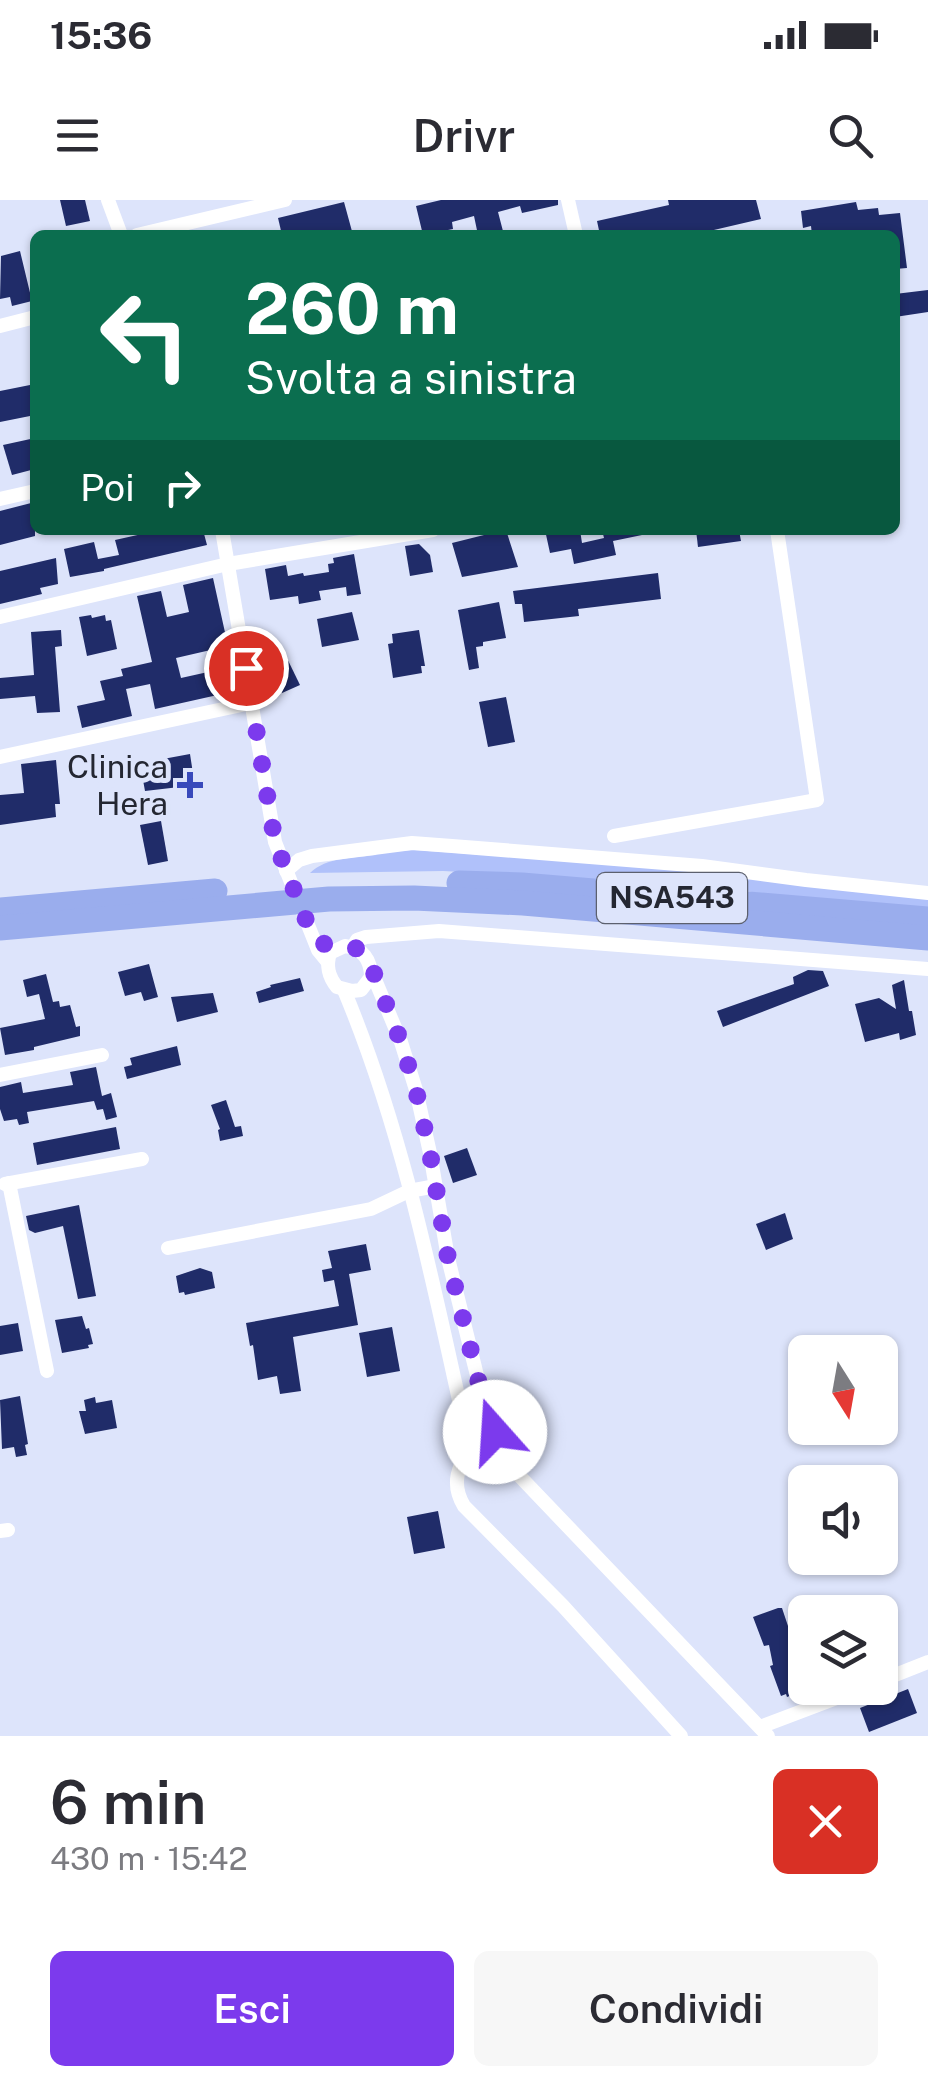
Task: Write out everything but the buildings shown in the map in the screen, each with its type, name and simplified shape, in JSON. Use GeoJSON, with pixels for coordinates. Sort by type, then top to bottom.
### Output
{"type":"FeatureCollection","features":[{"type":"Feature","properties":{"kind":"highway"},"geometry":{"type":"LineString","coordinates":[[0,910],[313,883],[415,889],[523,903],[928,938]]}},
{"type":"Feature","properties":{"kind":"highway","name":"NSA543"},"geometry":{"type":"LineString","coordinates":[[0,928],[415,889],[522,885],[928,920]]}},
{"type":"Feature","properties":{"kind":"street"},"geometry":{"type":"LineString","coordinates":[[108,200],[119,230]]}},
{"type":"Feature","properties":{"kind":"street"},"geometry":{"type":"LineString","coordinates":[[158,230],[285,200]]}},
{"type":"Feature","properties":{"kind":"street"},"geometry":{"type":"LineString","coordinates":[[568,200],[575,230]]}},
{"type":"Feature","properties":{"kind":"street"},"geometry":{"type":"LineString","coordinates":[[0,326],[30,318]]}},
{"type":"Feature","properties":{"kind":"street"},"geometry":{"type":"LineString","coordinates":[[0,500],[30,492]]}},
{"type":"Feature","properties":{"kind":"street"},"geometry":{"type":"LineString","coordinates":[[223,535],[275,842],[312,935],[332,954]]}},
{"type":"Feature","properties":{"kind":"street"},"geometry":{"type":"LineString","coordinates":[[0,616],[228,564],[403,535]]}},
{"type":"Feature","properties":{"kind":"street"},"geometry":{"type":"LineString","coordinates":[[614,836],[817,800],[779,535]]}},
{"type":"Feature","properties":{"kind":"street"},"geometry":{"type":"LineString","coordinates":[[0,757],[251,703]]}},
{"type":"Feature","properties":{"kind":"street"},"geometry":{"type":"LineString","coordinates":[[286,871],[312,856],[412,844],[702,866],[928,893]]}},
{"type":"Feature","properties":{"kind":"street"},"geometry":{"type":"LineString","coordinates":[[332,954],[353,947],[366,936],[439,931],[928,969]]}},
{"type":"Feature","properties":{"kind":"street"},"geometry":{"type":"LineString","coordinates":[[353,947],[366,956],[409,1066],[474,1366],[488,1420],[508,1466]]}},
{"type":"Feature","properties":{"kind":"street"},"geometry":{"type":"LineString","coordinates":[[332,954],[328,972],[337,987],[344,990],[361,990],[371,970]]}},
{"type":"Feature","properties":{"kind":"street"},"geometry":{"type":"LineString","coordinates":[[344,990],[384,1101],[428,1258],[472,1441],[508,1466],[764,1731],[824,1705]]}},
{"type":"Feature","properties":{"kind":"street"},"geometry":{"type":"LineString","coordinates":[[0,1076],[102,1056]]}},
{"type":"Feature","properties":{"kind":"street"},"geometry":{"type":"LineString","coordinates":[[47,1371],[5,1184],[142,1159]]}},
{"type":"Feature","properties":{"kind":"street"},"geometry":{"type":"LineString","coordinates":[[168,1248],[371,1209],[409,1192],[436,1186]]}},
{"type":"Feature","properties":{"kind":"street"},"geometry":{"type":"LineString","coordinates":[[453,1372],[474,1366]]}},
{"type":"Feature","properties":{"kind":"street"},"geometry":{"type":"LineString","coordinates":[[488,1420],[474,1420],[472,1441],[455,1484],[457,1495],[681,1736]]}},
{"type":"Feature","properties":{"kind":"street"},"geometry":{"type":"LineString","coordinates":[[472,1441],[489,1445],[494,1437]]}},
{"type":"Feature","properties":{"kind":"street"},"geometry":{"type":"LineString","coordinates":[[898,1674],[928,1662]]}},
{"type":"Feature","properties":{"kind":"shaded area"},"geometry":{"type":"Polygon","coordinates":[[[413,850],[697,870],[928,897],[928,911],[785,898],[725,887],[443,871],[310,873],[332,861],[413,850]]]}},
{"type":"Feature","properties":{"kind":"place","name":"Clinica Hera"},"geometry":{"type":"Point","coordinates":[190,785]}},
{"type":"Feature","properties":{"kind":"route"},"geometry":{"type":"LineString","coordinates":[[246,668],[275,842],[312,935],[318,942],[337,948],[353,947],[366,956],[401,1042],[430,1153],[456,1292],[488,1420],[495,1432]]}}]}
